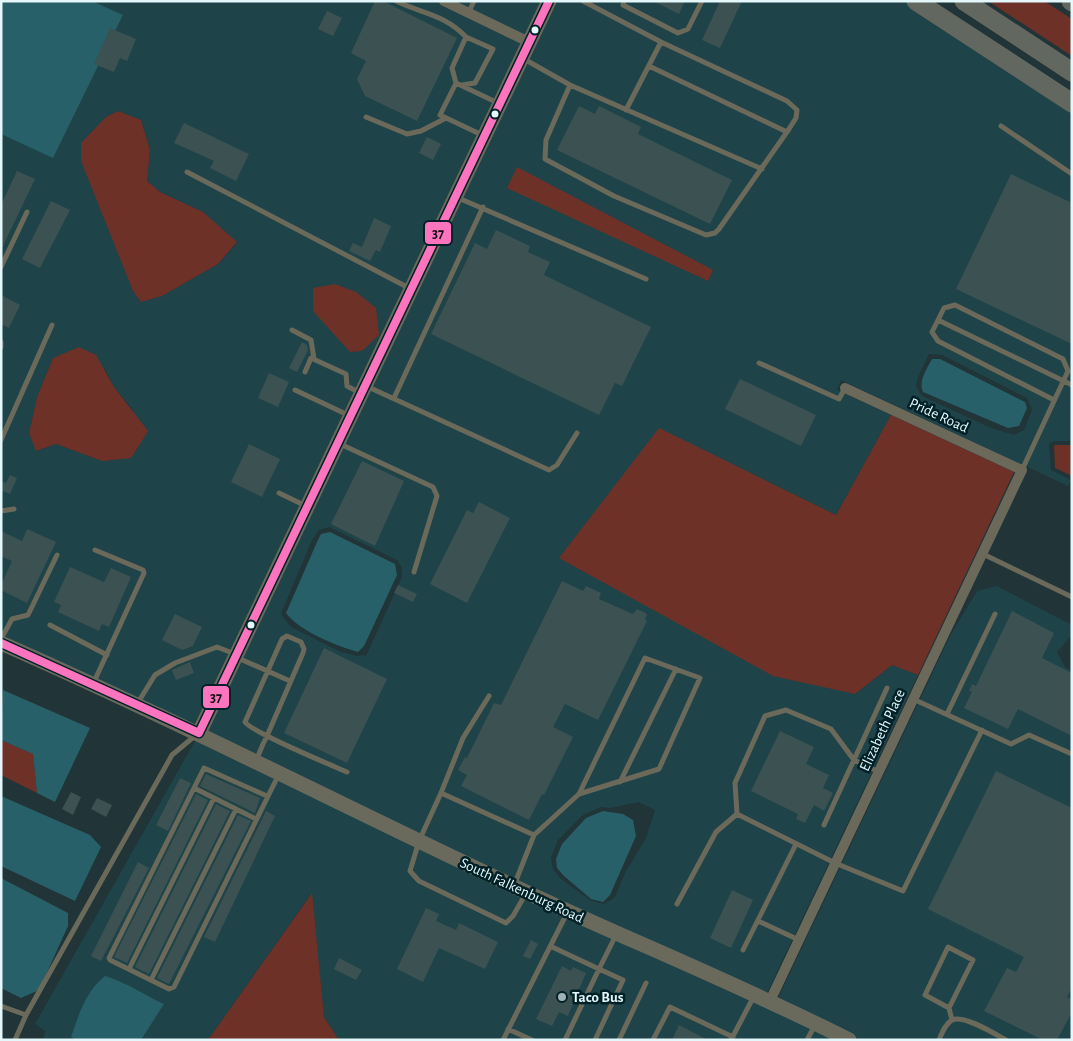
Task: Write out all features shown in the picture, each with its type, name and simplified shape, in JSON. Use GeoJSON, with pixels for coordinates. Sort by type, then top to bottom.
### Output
{"type":"FeatureCollection","features":[{"type":"Feature","properties":{"kind":"highway"},"geometry":{"type":"LineString","coordinates":[[916,1],[1072,103]]}},
{"type":"Feature","properties":{"kind":"highway"},"geometry":{"type":"LineString","coordinates":[[967,3],[1072,72]]}},
{"type":"Feature","properties":{"kind":"street"},"geometry":{"type":"LineString","coordinates":[[444,1],[530,42]]}},
{"type":"Feature","properties":{"kind":"street"},"geometry":{"type":"LineString","coordinates":[[199,733],[530,42],[546,2]]}},
{"type":"Feature","properties":{"kind":"street","name":"Pride Road"},"geometry":{"type":"LineString","coordinates":[[845,388],[1022,470]]}},
{"type":"Feature","properties":{"kind":"street","name":"Elizabeth Place"},"geometry":{"type":"LineString","coordinates":[[769,1003],[1022,470]]}},
{"type":"Feature","properties":{"kind":"street","name":"South Falkenburg Road"},"geometry":{"type":"LineString","coordinates":[[1,643],[199,733],[567,912],[754,996],[842,1038]]}},
{"type":"Feature","properties":{"kind":"lane"},"geometry":{"type":"LineString","coordinates":[[396,1],[437,15],[455,25],[466,37],[493,49],[475,83],[462,86]]}},
{"type":"Feature","properties":{"kind":"lane"},"geometry":{"type":"LineString","coordinates":[[468,14],[474,1]]}},
{"type":"Feature","properties":{"kind":"lane"},"geometry":{"type":"LineString","coordinates":[[570,86],[546,140],[545,159],[614,196],[706,235],[715,234],[796,118],[797,110],[794,105],[661,42],[583,1]]}},
{"type":"Feature","properties":{"kind":"lane"},"geometry":{"type":"LineString","coordinates":[[624,1],[623,5],[678,33],[688,29],[702,1]]}},
{"type":"Feature","properties":{"kind":"lane"},"geometry":{"type":"LineString","coordinates":[[466,37],[452,68],[456,83],[440,115],[485,136]]}},
{"type":"Feature","properties":{"kind":"lane"},"geometry":{"type":"LineString","coordinates":[[626,110],[661,42]]}},
{"type":"Feature","properties":{"kind":"lane"},"geometry":{"type":"LineString","coordinates":[[522,58],[570,86],[762,169]]}},
{"type":"Feature","properties":{"kind":"lane"},"geometry":{"type":"LineString","coordinates":[[649,66],[787,132]]}},
{"type":"Feature","properties":{"kind":"lane"},"geometry":{"type":"LineString","coordinates":[[456,83],[500,104]]}},
{"type":"Feature","properties":{"kind":"lane"},"geometry":{"type":"LineString","coordinates":[[366,118],[407,134],[421,131],[446,118]]}},
{"type":"Feature","properties":{"kind":"lane"},"geometry":{"type":"LineString","coordinates":[[1001,126],[1072,174]]}},
{"type":"Feature","properties":{"kind":"lane"},"geometry":{"type":"LineString","coordinates":[[187,172],[411,289]]}},
{"type":"Feature","properties":{"kind":"lane"},"geometry":{"type":"LineString","coordinates":[[455,197],[483,207],[646,279]]}},
{"type":"Feature","properties":{"kind":"lane"},"geometry":{"type":"LineString","coordinates":[[394,398],[483,207]]}},
{"type":"Feature","properties":{"kind":"lane"},"geometry":{"type":"LineString","coordinates":[[1,267],[27,212]]}},
{"type":"Feature","properties":{"kind":"lane"},"geometry":{"type":"LineString","coordinates":[[1022,470],[1068,371],[1063,359],[956,305],[944,308],[932,332],[938,341],[1054,400]]}},
{"type":"Feature","properties":{"kind":"lane"},"geometry":{"type":"LineString","coordinates":[[938,320],[1072,384]]}},
{"type":"Feature","properties":{"kind":"lane"},"geometry":{"type":"LineString","coordinates":[[1,440],[52,325]]}},
{"type":"Feature","properties":{"kind":"lane"},"geometry":{"type":"LineString","coordinates":[[292,330],[311,340],[314,359]]}},
{"type":"Feature","properties":{"kind":"lane"},"geometry":{"type":"LineString","coordinates":[[1,342],[1,347]]}},
{"type":"Feature","properties":{"kind":"lane"},"geometry":{"type":"LineString","coordinates":[[305,372],[311,358],[314,359],[346,374],[347,386],[394,398],[548,470],[557,465],[577,433]]}},
{"type":"Feature","properties":{"kind":"lane"},"geometry":{"type":"LineString","coordinates":[[759,363],[839,399],[845,388]]}},
{"type":"Feature","properties":{"kind":"lane"},"geometry":{"type":"LineString","coordinates":[[295,390],[351,416]]}},
{"type":"Feature","properties":{"kind":"lane"},"geometry":{"type":"LineString","coordinates":[[338,442],[433,487],[436,491],[414,572]]}},
{"type":"Feature","properties":{"kind":"lane"},"geometry":{"type":"LineString","coordinates":[[279,493],[307,506]]}},
{"type":"Feature","properties":{"kind":"lane"},"geometry":{"type":"LineString","coordinates":[[1,511],[14,509]]}},
{"type":"Feature","properties":{"kind":"lane"},"geometry":{"type":"LineString","coordinates":[[93,685],[144,573],[143,570],[95,550]]}},
{"type":"Feature","properties":{"kind":"lane"},"geometry":{"type":"LineString","coordinates":[[982,553],[1072,597]]}},
{"type":"Feature","properties":{"kind":"lane"},"geometry":{"type":"LineString","coordinates":[[1,639],[12,619],[28,615],[57,555]]}},
{"type":"Feature","properties":{"kind":"lane"},"geometry":{"type":"LineString","coordinates":[[947,714],[995,614]]}},
{"type":"Feature","properties":{"kind":"lane"},"geometry":{"type":"LineString","coordinates":[[50,625],[107,655]]}},
{"type":"Feature","properties":{"kind":"lane"},"geometry":{"type":"LineString","coordinates":[[256,762],[267,736],[290,681],[304,649],[304,645],[285,636],[267,671],[245,722],[247,726],[267,736],[348,772]]}},
{"type":"Feature","properties":{"kind":"lane"},"geometry":{"type":"LineString","coordinates":[[136,705],[155,674],[176,663],[217,648],[290,681]]}},
{"type":"Feature","properties":{"kind":"lane"},"geometry":{"type":"LineString","coordinates":[[489,696],[463,738],[419,841],[410,871],[419,881],[506,923],[513,916],[534,835],[579,794],[645,658],[700,678],[659,769],[579,794]]}},
{"type":"Feature","properties":{"kind":"lane"},"geometry":{"type":"LineString","coordinates":[[620,782],[676,669]]}},
{"type":"Feature","properties":{"kind":"lane"},"geometry":{"type":"LineString","coordinates":[[824,825],[887,688]]}},
{"type":"Feature","properties":{"kind":"lane"},"geometry":{"type":"LineString","coordinates":[[914,699],[1011,744],[1029,735],[1072,754]]}},
{"type":"Feature","properties":{"kind":"lane"},"geometry":{"type":"LineString","coordinates":[[737,814],[735,782],[765,716],[786,710],[830,729],[854,760],[879,772]]}},
{"type":"Feature","properties":{"kind":"lane"},"geometry":{"type":"LineString","coordinates":[[737,814],[835,864],[903,891],[982,730]]}},
{"type":"Feature","properties":{"kind":"lane"},"geometry":{"type":"LineString","coordinates":[[15,1040],[26,1015],[172,755],[199,733]]}},
{"type":"Feature","properties":{"kind":"lane"},"geometry":{"type":"LineString","coordinates":[[267,796],[207,767],[194,788],[109,958],[169,989],[174,987],[279,773]]}},
{"type":"Feature","properties":{"kind":"lane"},"geometry":{"type":"LineString","coordinates":[[194,788],[256,819]]}},
{"type":"Feature","properties":{"kind":"lane"},"geometry":{"type":"LineString","coordinates":[[441,793],[534,835]]}},
{"type":"Feature","properties":{"kind":"lane"},"geometry":{"type":"LineString","coordinates":[[129,969],[214,798]]}},
{"type":"Feature","properties":{"kind":"lane"},"geometry":{"type":"LineString","coordinates":[[152,980],[236,809]]}},
{"type":"Feature","properties":{"kind":"lane"},"geometry":{"type":"LineString","coordinates":[[677,904],[716,832],[737,814]]}},
{"type":"Feature","properties":{"kind":"lane"},"geometry":{"type":"LineString","coordinates":[[744,950],[796,844]]}},
{"type":"Feature","properties":{"kind":"lane"},"geometry":{"type":"LineString","coordinates":[[503,1040],[567,912]]}},
{"type":"Feature","properties":{"kind":"lane"},"geometry":{"type":"LineString","coordinates":[[758,920],[799,940]]}},
{"type":"Feature","properties":{"kind":"lane"},"geometry":{"type":"LineString","coordinates":[[564,1040],[616,934]]}},
{"type":"Feature","properties":{"kind":"lane"},"geometry":{"type":"LineString","coordinates":[[550,946],[623,980],[595,1040]]}},
{"type":"Feature","properties":{"kind":"lane"},"geometry":{"type":"LineString","coordinates":[[949,1008],[925,995],[948,947],[973,960],[949,1008],[952,1020]]}},
{"type":"Feature","properties":{"kind":"lane"},"geometry":{"type":"LineString","coordinates":[[619,1040],[646,983]]}},
{"type":"Feature","properties":{"kind":"lane"},"geometry":{"type":"LineString","coordinates":[[653,1040],[670,1007],[732,1038],[754,996]]}},
{"type":"Feature","properties":{"kind":"lane"},"geometry":{"type":"LineString","coordinates":[[1,1006],[26,1015]]}},
{"type":"Feature","properties":{"kind":"lane"},"geometry":{"type":"LineString","coordinates":[[938,1040],[944,1027],[952,1020],[962,1019],[1006,1040]]}},
{"type":"Feature","properties":{"kind":"lane"},"geometry":{"type":"LineString","coordinates":[[807,1040],[815,1024]]}},
{"type":"Feature","properties":{"kind":"lane"},"geometry":{"type":"LineString","coordinates":[[508,1029],[532,1040]]}},
{"type":"Feature","properties":{"kind":"shaded area"},"geometry":{"type":"Polygon","coordinates":[[[1,1],[92,1],[123,15],[53,158],[1,134],[1,1]]]}},
{"type":"Feature","properties":{"kind":"shaded area"},"geometry":{"type":"Polygon","coordinates":[[[92,1],[543,1],[196,726],[1,638],[1,134],[53,157],[123,15],[92,1]],[[118,111],[106,117],[120,257],[133,291],[141,302],[162,296],[218,264],[237,243],[203,212],[160,192],[147,181],[150,150],[141,120],[118,111]],[[53,358],[37,397],[29,433],[37,451],[56,444],[102,461],[133,410],[114,387],[105,369],[53,358]]]}},
{"type":"Feature","properties":{"kind":"shaded area"},"geometry":{"type":"Polygon","coordinates":[[[556,1],[907,1],[1072,109],[1072,441],[1054,441],[1049,444],[1051,470],[1071,480],[1068,486],[841,380],[837,390],[891,415],[836,515],[659,429],[855,694],[892,665],[918,675],[766,995],[570,907],[206,731],[556,1]],[[929,354],[918,377],[916,386],[922,396],[989,427],[1014,435],[1024,430],[1032,410],[1027,398],[942,355],[929,354]],[[329,527],[319,530],[312,540],[281,614],[291,627],[341,652],[366,656],[402,577],[402,568],[397,560],[329,527]],[[639,802],[610,808],[601,807],[583,815],[558,840],[551,858],[553,869],[561,879],[590,900],[604,904],[615,897],[625,873],[646,838],[655,810],[639,802]]]}},
{"type":"Feature","properties":{"kind":"shaded area"},"geometry":{"type":"Polygon","coordinates":[[[988,1],[1044,1],[1072,19],[1072,56],[988,1]]]}},
{"type":"Feature","properties":{"kind":"shaded area"},"geometry":{"type":"Polygon","coordinates":[[[118,111],[141,120],[150,150],[147,181],[160,192],[203,212],[237,242],[218,264],[162,296],[141,302],[133,291],[81,161],[81,143],[106,117],[118,111]]]}},
{"type":"Feature","properties":{"kind":"shaded area"},"geometry":{"type":"Polygon","coordinates":[[[517,167],[713,270],[708,281],[507,188],[517,167]]]}},
{"type":"Feature","properties":{"kind":"shaded area"},"geometry":{"type":"Polygon","coordinates":[[[335,284],[356,292],[376,308],[379,335],[362,351],[350,352],[313,311],[313,288],[335,284]]]}},
{"type":"Feature","properties":{"kind":"shaded area"},"geometry":{"type":"Polygon","coordinates":[[[79,347],[96,355],[114,387],[148,431],[131,458],[102,461],[56,444],[36,451],[29,433],[37,397],[53,358],[79,347]]]}},
{"type":"Feature","properties":{"kind":"shaded area"},"geometry":{"type":"Polygon","coordinates":[[[932,359],[940,359],[1025,402],[1027,408],[1019,426],[1008,428],[923,392],[922,379],[932,359]]]}},
{"type":"Feature","properties":{"kind":"shaded area"},"geometry":{"type":"Polygon","coordinates":[[[891,415],[1014,472],[918,675],[892,665],[855,694],[773,676],[559,558],[659,428],[836,515],[891,415]]]}},
{"type":"Feature","properties":{"kind":"shaded area"},"geometry":{"type":"Polygon","coordinates":[[[1054,445],[1072,445],[1072,476],[1055,468],[1054,445]]]}},
{"type":"Feature","properties":{"kind":"shaded area"},"geometry":{"type":"Polygon","coordinates":[[[330,532],[395,564],[397,575],[364,646],[358,652],[329,642],[309,632],[292,620],[286,613],[321,534],[330,532]]]}},
{"type":"Feature","properties":{"kind":"shaded area"},"geometry":{"type":"Polygon","coordinates":[[[997,586],[1072,625],[1072,635],[1057,652],[1065,667],[1072,671],[1072,1040],[859,1040],[777,1000],[951,634],[977,591],[997,586]]]}},
{"type":"Feature","properties":{"kind":"shaded area"},"geometry":{"type":"Polygon","coordinates":[[[1,649],[835,1040],[339,1040],[324,1017],[311,894],[208,1040],[141,1040],[164,1004],[130,988],[123,982],[71,1037],[76,1040],[43,1040],[45,1031],[35,1024],[195,741],[1,649]]]}},
{"type":"Feature","properties":{"kind":"shaded area"},"geometry":{"type":"Polygon","coordinates":[[[3,690],[90,728],[55,802],[37,793],[33,754],[1,740],[3,690]]]}},
{"type":"Feature","properties":{"kind":"shaded area"},"geometry":{"type":"Polygon","coordinates":[[[1,740],[33,754],[37,793],[1,775],[1,740]]]}},
{"type":"Feature","properties":{"kind":"shaded area"},"geometry":{"type":"Polygon","coordinates":[[[1,796],[90,835],[101,847],[75,901],[1,866],[1,796]]]}},
{"type":"Feature","properties":{"kind":"shaded area"},"geometry":{"type":"Polygon","coordinates":[[[603,811],[623,814],[633,820],[636,836],[610,895],[603,902],[591,899],[564,876],[557,868],[556,859],[562,844],[586,818],[603,811]]]}},
{"type":"Feature","properties":{"kind":"shaded area"},"geometry":{"type":"Polygon","coordinates":[[[1,878],[68,913],[68,926],[39,990],[21,998],[1,988],[1,878]]]}},
{"type":"Feature","properties":{"kind":"shaded area"},"geometry":{"type":"Polygon","coordinates":[[[312,893],[324,1017],[339,1040],[208,1040],[312,893]]]}},
{"type":"Feature","properties":{"kind":"shaded area"},"geometry":{"type":"Polygon","coordinates":[[[105,976],[128,985],[164,1004],[141,1040],[76,1040],[71,1037],[88,996],[105,976]]]}},
{"type":"Feature","properties":{"kind":"building"},"geometry":{"type":"Polygon","coordinates":[[[375,1],[383,1],[457,38],[417,121],[365,96],[357,79],[366,61],[351,53],[375,1]]]}},
{"type":"Feature","properties":{"kind":"building"},"geometry":{"type":"Polygon","coordinates":[[[653,1],[685,1],[679,14],[653,1]]]}},
{"type":"Feature","properties":{"kind":"building"},"geometry":{"type":"Polygon","coordinates":[[[720,1],[742,1],[720,48],[702,40],[720,1]]]}},
{"type":"Feature","properties":{"kind":"building"},"geometry":{"type":"Polygon","coordinates":[[[327,11],[342,18],[333,36],[318,29],[327,11]]]}},
{"type":"Feature","properties":{"kind":"building"},"geometry":{"type":"Polygon","coordinates":[[[110,28],[136,39],[127,61],[120,58],[114,72],[94,64],[110,28]]]}},
{"type":"Feature","properties":{"kind":"building"},"geometry":{"type":"Polygon","coordinates":[[[579,106],[595,114],[599,106],[641,127],[638,134],[732,180],[710,224],[557,150],[579,106]]]}},
{"type":"Feature","properties":{"kind":"building"},"geometry":{"type":"Polygon","coordinates":[[[184,123],[249,154],[236,181],[210,168],[214,161],[174,143],[184,123]]]}},
{"type":"Feature","properties":{"kind":"building"},"geometry":{"type":"Polygon","coordinates":[[[427,137],[441,144],[433,160],[419,153],[427,137]]]}},
{"type":"Feature","properties":{"kind":"building"},"geometry":{"type":"Polygon","coordinates":[[[17,171],[35,179],[1,250],[1,205],[17,171]]]}},
{"type":"Feature","properties":{"kind":"building"},"geometry":{"type":"Polygon","coordinates":[[[1011,174],[1072,203],[1072,344],[956,289],[1011,174]]]}},
{"type":"Feature","properties":{"kind":"building"},"geometry":{"type":"Polygon","coordinates":[[[51,201],[70,210],[40,268],[22,259],[51,201]]]}},
{"type":"Feature","properties":{"kind":"building"},"geometry":{"type":"Polygon","coordinates":[[[374,218],[391,226],[380,252],[376,250],[370,261],[349,251],[353,243],[362,247],[374,218]]]}},
{"type":"Feature","properties":{"kind":"building"},"geometry":{"type":"Polygon","coordinates":[[[496,230],[530,246],[528,252],[550,262],[544,275],[651,327],[622,386],[615,383],[599,415],[431,334],[475,243],[487,249],[496,230]]]}},
{"type":"Feature","properties":{"kind":"building"},"geometry":{"type":"Polygon","coordinates":[[[1,295],[20,305],[9,328],[1,324],[1,295]]]}},
{"type":"Feature","properties":{"kind":"building"},"geometry":{"type":"Polygon","coordinates":[[[302,342],[307,345],[308,350],[297,372],[289,368],[302,342]]]}},
{"type":"Feature","properties":{"kind":"building"},"geometry":{"type":"Polygon","coordinates":[[[269,373],[289,382],[278,407],[258,398],[269,373]]]}},
{"type":"Feature","properties":{"kind":"building"},"geometry":{"type":"Polygon","coordinates":[[[740,379],[816,415],[801,446],[725,409],[740,379]]]}},
{"type":"Feature","properties":{"kind":"building"},"geometry":{"type":"Polygon","coordinates":[[[249,444],[280,459],[262,497],[231,482],[249,444]]]}},
{"type":"Feature","properties":{"kind":"building"},"geometry":{"type":"Polygon","coordinates":[[[362,461],[404,481],[375,546],[331,524],[362,461]]]}},
{"type":"Feature","properties":{"kind":"building"},"geometry":{"type":"Polygon","coordinates":[[[10,475],[17,478],[10,494],[1,490],[1,481],[6,483],[10,475]]]}},
{"type":"Feature","properties":{"kind":"building"},"geometry":{"type":"Polygon","coordinates":[[[479,502],[510,518],[467,603],[430,584],[467,510],[473,513],[479,502]]]}},
{"type":"Feature","properties":{"kind":"building"},"geometry":{"type":"Polygon","coordinates":[[[27,529],[56,542],[27,603],[1,590],[1,585],[12,561],[1,556],[1,531],[22,541],[27,529]]]}},
{"type":"Feature","properties":{"kind":"building"},"geometry":{"type":"Polygon","coordinates":[[[70,567],[104,582],[111,568],[131,577],[109,627],[102,624],[99,631],[58,612],[61,605],[54,602],[70,567]]]}},
{"type":"Feature","properties":{"kind":"building"},"geometry":{"type":"Polygon","coordinates":[[[562,581],[583,591],[586,586],[601,593],[599,599],[633,614],[637,609],[647,614],[645,620],[647,621],[598,720],[565,704],[553,727],[573,737],[544,795],[542,794],[529,820],[461,786],[467,775],[458,770],[465,757],[467,758],[494,703],[501,705],[562,581]]]}},
{"type":"Feature","properties":{"kind":"building"},"geometry":{"type":"Polygon","coordinates":[[[398,585],[417,594],[413,602],[394,593],[398,585]]]}},
{"type":"Feature","properties":{"kind":"building"},"geometry":{"type":"Polygon","coordinates":[[[1012,611],[1054,633],[1042,658],[1072,673],[1072,736],[1018,709],[1008,729],[964,708],[972,692],[969,691],[972,684],[976,686],[1012,611]]]}},
{"type":"Feature","properties":{"kind":"building"},"geometry":{"type":"Polygon","coordinates":[[[175,614],[202,627],[193,646],[182,650],[162,640],[175,614]]]}},
{"type":"Feature","properties":{"kind":"building"},"geometry":{"type":"Polygon","coordinates":[[[324,648],[387,679],[347,763],[284,733],[324,648]]]}},
{"type":"Feature","properties":{"kind":"building"},"geometry":{"type":"Polygon","coordinates":[[[190,662],[194,673],[176,680],[172,670],[190,662]]]}},
{"type":"Feature","properties":{"kind":"building"},"geometry":{"type":"Polygon","coordinates":[[[780,731],[814,747],[806,764],[829,775],[823,788],[833,793],[824,811],[814,805],[805,823],[796,819],[798,814],[751,791],[780,731]]]}},
{"type":"Feature","properties":{"kind":"building"},"geometry":{"type":"Polygon","coordinates":[[[996,771],[1072,808],[1072,988],[1067,997],[1072,1000],[1072,1012],[1057,1040],[1043,1040],[984,1011],[1007,968],[1016,972],[1024,957],[928,909],[996,771]]]}},
{"type":"Feature","properties":{"kind":"building"},"geometry":{"type":"Polygon","coordinates":[[[206,774],[260,798],[255,813],[200,786],[206,774]]]}},
{"type":"Feature","properties":{"kind":"building"},"geometry":{"type":"Polygon","coordinates":[[[180,778],[191,783],[168,831],[156,825],[180,778]]]}},
{"type":"Feature","properties":{"kind":"building"},"geometry":{"type":"Polygon","coordinates":[[[71,792],[81,797],[73,815],[62,809],[71,792]]]}},
{"type":"Feature","properties":{"kind":"building"},"geometry":{"type":"Polygon","coordinates":[[[196,794],[208,800],[127,963],[114,957],[196,794]]]}},
{"type":"Feature","properties":{"kind":"building"},"geometry":{"type":"Polygon","coordinates":[[[97,798],[112,805],[106,817],[91,809],[97,798]]]}},
{"type":"Feature","properties":{"kind":"building"},"geometry":{"type":"Polygon","coordinates":[[[216,804],[230,811],[149,974],[135,967],[216,804]]]}},
{"type":"Feature","properties":{"kind":"building"},"geometry":{"type":"Polygon","coordinates":[[[266,811],[275,816],[215,942],[204,937],[266,811]]]}},
{"type":"Feature","properties":{"kind":"building"},"geometry":{"type":"Polygon","coordinates":[[[238,815],[251,821],[169,984],[157,978],[238,815]]]}},
{"type":"Feature","properties":{"kind":"building"},"geometry":{"type":"Polygon","coordinates":[[[138,862],[149,868],[101,961],[91,956],[138,862]]]}},
{"type":"Feature","properties":{"kind":"building"},"geometry":{"type":"Polygon","coordinates":[[[732,890],[753,900],[731,948],[710,938],[732,890]]]}},
{"type":"Feature","properties":{"kind":"building"},"geometry":{"type":"Polygon","coordinates":[[[426,908],[439,914],[436,921],[456,930],[459,923],[498,942],[485,969],[439,948],[423,982],[397,969],[426,908]]]}},
{"type":"Feature","properties":{"kind":"building"},"geometry":{"type":"Polygon","coordinates":[[[531,940],[538,944],[530,959],[523,956],[531,940]]]}},
{"type":"Feature","properties":{"kind":"building"},"geometry":{"type":"Polygon","coordinates":[[[339,958],[362,970],[356,980],[334,969],[339,958]]]}},
{"type":"Feature","properties":{"kind":"building","name":"Taco Bus"},"geometry":{"type":"Polygon","coordinates":[[[562,966],[571,971],[573,967],[586,973],[568,1016],[559,1012],[552,1026],[536,1019],[562,966]]]}},
{"type":"Feature","properties":{"kind":"building"},"geometry":{"type":"Polygon","coordinates":[[[679,1025],[708,1040],[672,1040],[679,1025]]]}},
{"type":"Feature","properties":{"kind":"transit line","name":"37"},"geometry":{"type":"LineString","coordinates":[[1,643],[199,733],[549,1]]}},
{"type":"Feature","properties":{"kind":"place","name":"Taco Bus"},"geometry":{"type":"Point","coordinates":[562,997]}}]}
